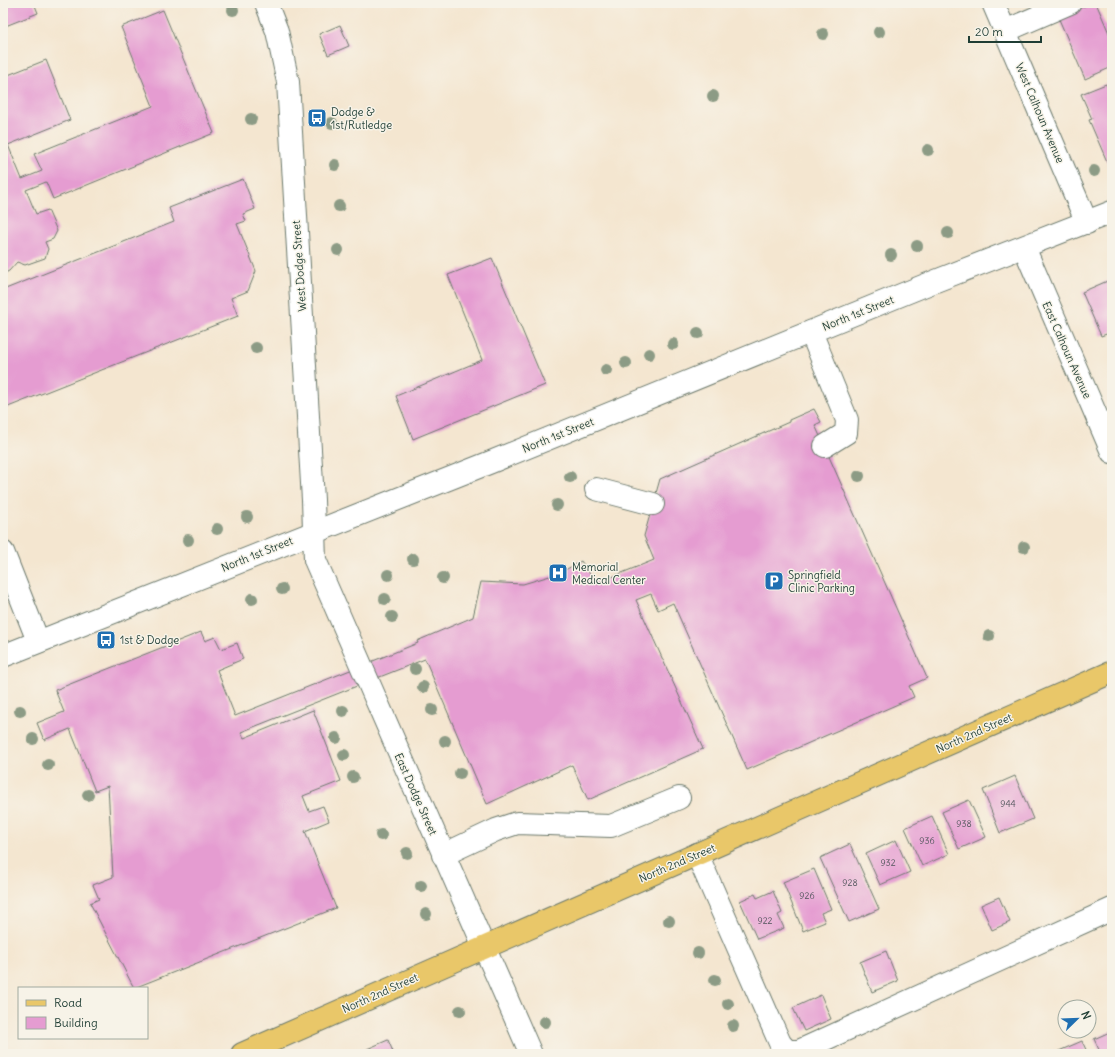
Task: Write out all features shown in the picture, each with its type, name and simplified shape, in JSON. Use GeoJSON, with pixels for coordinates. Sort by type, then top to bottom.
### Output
{"type":"FeatureCollection","features":[{"type":"Feature","properties":{"kind":"main road","name":"North 2nd Street"},"geometry":{"type":"LineString","coordinates":[[242,1054],[1112,672]]}},
{"type":"Feature","properties":{"kind":"street","name":"West Dodge Street"},"geometry":{"type":"LineString","coordinates":[[266,3],[277,31],[288,82],[314,532]]}},
{"type":"Feature","properties":{"kind":"street","name":"West Calhoun Avenue"},"geometry":{"type":"LineString","coordinates":[[993,3],[1087,223]]}},
{"type":"Feature","properties":{"kind":"street"},"geometry":{"type":"LineString","coordinates":[[1005,31],[1070,3]]}},
{"type":"Feature","properties":{"kind":"street","name":"North 1st Street"},"geometry":{"type":"LineString","coordinates":[[3,656],[1112,212]]}},
{"type":"Feature","properties":{"kind":"street","name":"East Calhoun Avenue"},"geometry":{"type":"LineString","coordinates":[[1024,248],[1111,445]]}},
{"type":"Feature","properties":{"kind":"street"},"geometry":{"type":"LineString","coordinates":[[811,332],[848,420],[846,433],[825,446]]}},
{"type":"Feature","properties":{"kind":"street"},"geometry":{"type":"LineString","coordinates":[[596,488],[653,504]]}},
{"type":"Feature","properties":{"kind":"street","name":"East Dodge Street"},"geometry":{"type":"LineString","coordinates":[[314,532],[315,560],[531,1054]]}},
{"type":"Feature","properties":{"kind":"street"},"geometry":{"type":"LineString","coordinates":[[3,552],[38,641]]}},
{"type":"Feature","properties":{"kind":"street"},"geometry":{"type":"LineString","coordinates":[[443,855],[496,830],[517,823],[611,826],[679,798]]}},
{"type":"Feature","properties":{"kind":"street"},"geometry":{"type":"LineString","coordinates":[[698,854],[780,1043],[787,1051],[799,1051],[1112,909]]}},
{"type":"Feature","properties":{"kind":"building"},"geometry":{"type":"Polygon","coordinates":[[[3,3],[34,3],[38,13],[3,27],[3,3]]]}},
{"type":"Feature","properties":{"kind":"building"},"geometry":{"type":"Polygon","coordinates":[[[1092,3],[1096,3],[1112,40],[1112,67],[1085,79],[1058,17],[1092,3]]]}},
{"type":"Feature","properties":{"kind":"building"},"geometry":{"type":"Polygon","coordinates":[[[163,10],[214,133],[53,199],[46,182],[26,190],[36,214],[48,210],[57,231],[53,239],[45,242],[48,249],[45,258],[25,265],[17,262],[9,271],[3,274],[3,77],[46,60],[70,120],[8,145],[22,179],[42,171],[34,154],[153,106],[121,27],[163,10]]]}},
{"type":"Feature","properties":{"kind":"building"},"geometry":{"type":"Polygon","coordinates":[[[340,25],[349,46],[328,55],[319,34],[340,25]]]}},
{"type":"Feature","properties":{"kind":"building"},"geometry":{"type":"Polygon","coordinates":[[[1106,84],[1112,98],[1112,173],[1089,120],[1092,119],[1081,94],[1106,84]]]}},
{"type":"Feature","properties":{"kind":"building"},"geometry":{"type":"Polygon","coordinates":[[[243,179],[255,209],[243,214],[246,221],[237,224],[256,271],[248,291],[231,298],[238,316],[3,409],[3,290],[174,222],[169,208],[243,179]]]}},
{"type":"Feature","properties":{"kind":"building"},"geometry":{"type":"Polygon","coordinates":[[[492,258],[545,385],[413,439],[396,396],[482,360],[448,275],[492,258]]]}},
{"type":"Feature","properties":{"kind":"building"},"geometry":{"type":"Polygon","coordinates":[[[1112,279],[1112,332],[1101,336],[1082,292],[1112,279]]]}},
{"type":"Feature","properties":{"kind":"building"},"geometry":{"type":"Polygon","coordinates":[[[814,409],[821,422],[815,425],[927,678],[909,686],[914,697],[747,770],[673,603],[658,610],[651,594],[636,600],[703,749],[588,800],[572,765],[487,804],[425,659],[241,732],[244,738],[313,710],[341,781],[303,796],[309,811],[323,806],[329,821],[305,831],[336,908],[133,987],[90,903],[99,899],[93,885],[113,877],[108,786],[95,791],[70,729],[44,740],[37,723],[64,712],[55,690],[201,632],[205,641],[215,637],[221,649],[237,643],[243,659],[217,670],[235,716],[418,643],[417,641],[473,617],[481,582],[523,584],[560,573],[581,561],[596,583],[654,560],[644,536],[660,479],[789,422],[789,420],[814,409]]]}},
{"type":"Feature","properties":{"kind":"building"},"geometry":{"type":"Polygon","coordinates":[[[1015,776],[1033,819],[1000,833],[983,790],[1015,776]]]}},
{"type":"Feature","properties":{"kind":"building"},"geometry":{"type":"Polygon","coordinates":[[[969,800],[986,837],[959,849],[942,812],[969,800]]]}},
{"type":"Feature","properties":{"kind":"building"},"geometry":{"type":"Polygon","coordinates":[[[932,816],[949,854],[922,866],[905,828],[932,816]]]}},
{"type":"Feature","properties":{"kind":"building"},"geometry":{"type":"Polygon","coordinates":[[[896,840],[910,872],[880,885],[866,854],[896,840]]]}},
{"type":"Feature","properties":{"kind":"building"},"geometry":{"type":"Polygon","coordinates":[[[850,844],[879,909],[849,922],[820,858],[850,844]]]}},
{"type":"Feature","properties":{"kind":"building"},"geometry":{"type":"Polygon","coordinates":[[[814,869],[831,909],[821,913],[825,922],[803,931],[783,882],[814,869]]]}},
{"type":"Feature","properties":{"kind":"building"},"geometry":{"type":"Polygon","coordinates":[[[773,891],[782,913],[778,915],[784,928],[757,939],[740,901],[755,894],[757,898],[773,891]]]}},
{"type":"Feature","properties":{"kind":"building"},"geometry":{"type":"Polygon","coordinates":[[[999,897],[1010,922],[992,930],[981,905],[999,897]]]}},
{"type":"Feature","properties":{"kind":"building"},"geometry":{"type":"Polygon","coordinates":[[[886,951],[898,981],[872,992],[860,962],[886,951]]]}},
{"type":"Feature","properties":{"kind":"building"},"geometry":{"type":"Polygon","coordinates":[[[821,995],[831,1019],[804,1031],[793,1008],[821,995]]]}},
{"type":"Feature","properties":{"kind":"building"},"geometry":{"type":"Polygon","coordinates":[[[1112,1031],[1112,1054],[1101,1054],[1094,1039],[1097,1039],[1112,1031]]]}},
{"type":"Feature","properties":{"kind":"building"},"geometry":{"type":"Polygon","coordinates":[[[388,1040],[394,1054],[369,1054],[367,1049],[388,1040]]]}},
{"type":"Feature","properties":{"kind":"building"},"geometry":{"type":"Polygon","coordinates":[[[1082,1041],[1088,1054],[1052,1054],[1082,1041]]]}},
{"type":"Feature","properties":{"kind":"place","name":"Dodge & 1st/Rutledge"},"geometry":{"type":"Point","coordinates":[317,118]}},
{"type":"Feature","properties":{"kind":"place","name":"Memorial Medical Center"},"geometry":{"type":"Point","coordinates":[558,573]}},
{"type":"Feature","properties":{"kind":"place","name":"Springfield Clinic Parking"},"geometry":{"type":"Point","coordinates":[774,581]}},
{"type":"Feature","properties":{"kind":"place","name":"1st & Dodge"},"geometry":{"type":"Point","coordinates":[106,640]}}]}
